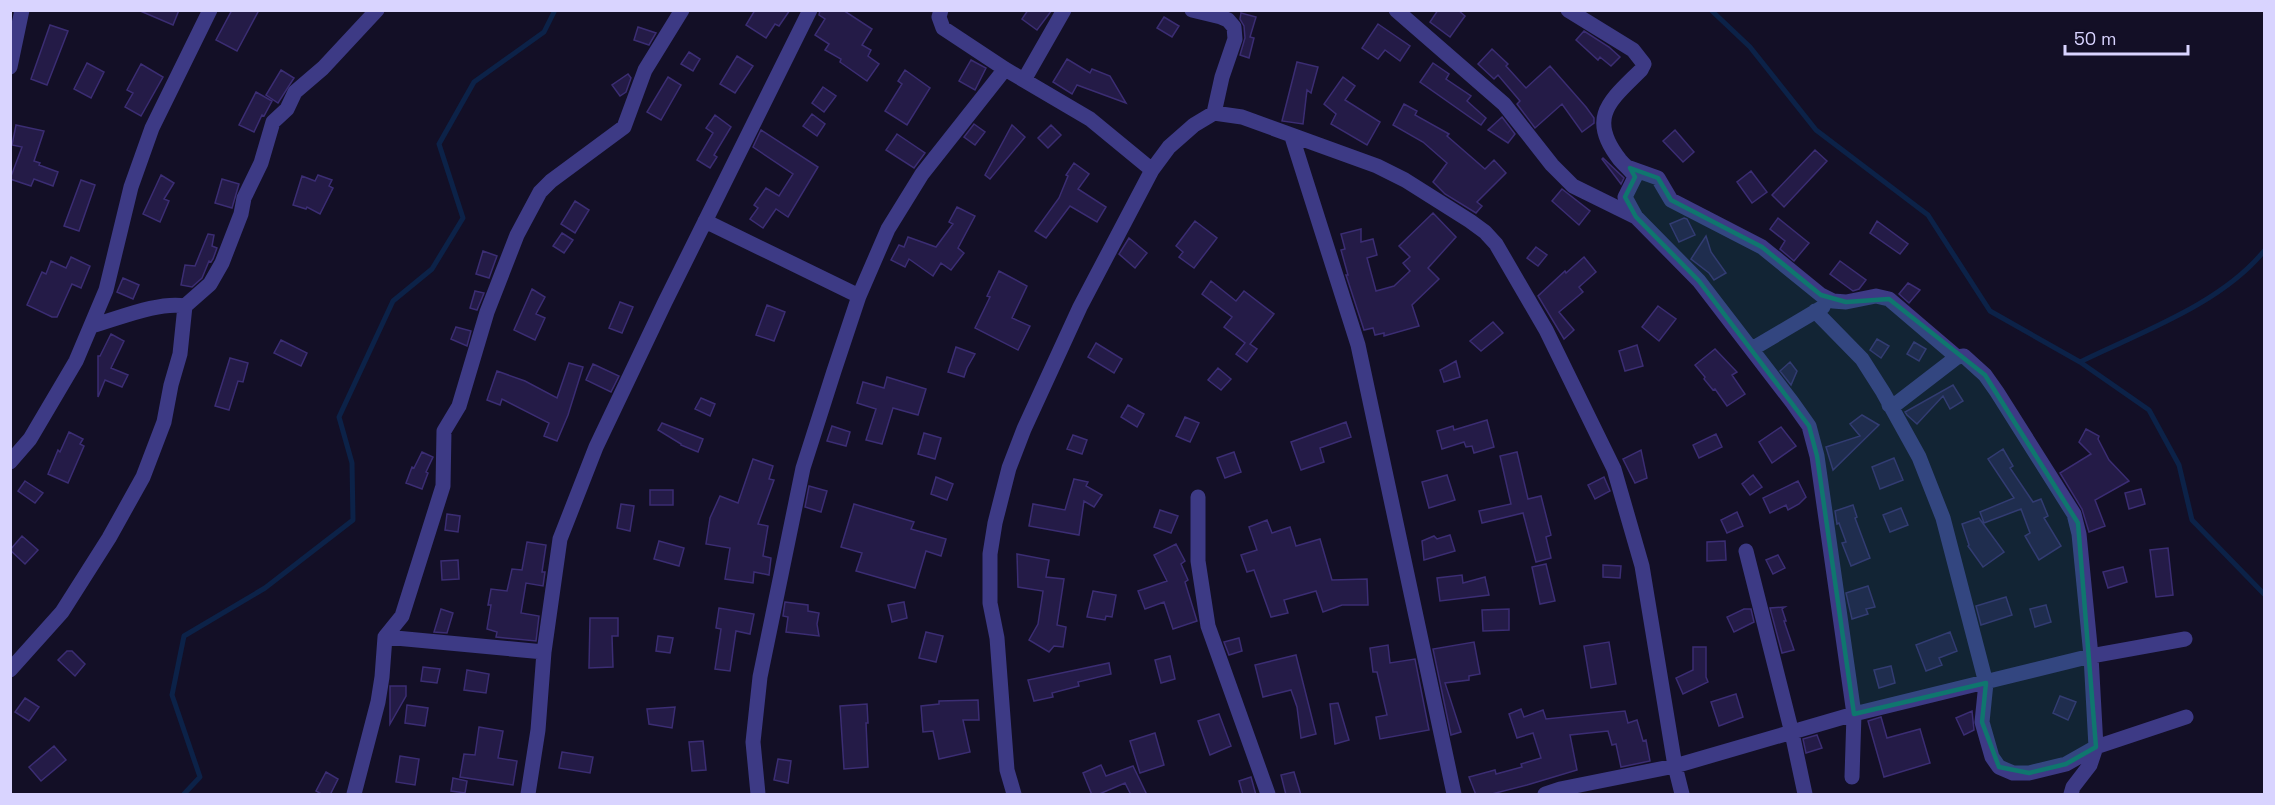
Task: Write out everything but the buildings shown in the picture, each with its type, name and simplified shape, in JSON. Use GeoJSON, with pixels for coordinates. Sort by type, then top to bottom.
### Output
{"type":"FeatureCollection","features":[{"type":"Feature","properties":{"kind":"street"},"geometry":{"type":"LineString","coordinates":[[10,67],[22,10]]}},
{"type":"Feature","properties":{"kind":"street"},"geometry":{"type":"LineString","coordinates":[[10,462],[30,439],[76,361],[106,290],[131,187],[152,128],[210,10]]}},
{"type":"Feature","properties":{"kind":"street"},"geometry":{"type":"LineString","coordinates":[[10,670],[62,612],[109,538],[143,477],[164,422],[180,354],[185,306],[210,284],[222,263],[241,214],[244,198],[261,163],[273,122],[286,109],[295,92],[323,68],[377,10]]}},
{"type":"Feature","properties":{"kind":"street"},"geometry":{"type":"LineString","coordinates":[[354,795],[378,702],[385,637],[402,616],[443,486],[444,431],[459,406],[488,312],[517,235],[540,192],[551,181],[624,127],[645,70],[682,10]]}},
{"type":"Feature","properties":{"kind":"street"},"geometry":{"type":"LineString","coordinates":[[528,795],[538,730],[544,652],[560,539],[596,447],[810,10]]}},
{"type":"Feature","properties":{"kind":"street"},"geometry":{"type":"LineString","coordinates":[[941,10],[939,17],[943,28],[1005,69],[1090,119],[1152,170]]}},
{"type":"Feature","properties":{"kind":"street"},"geometry":{"type":"LineString","coordinates":[[1024,80],[1064,10]]}},
{"type":"Feature","properties":{"kind":"street"},"geometry":{"type":"LineString","coordinates":[[1192,10],[1221,17],[1228,20],[1234,27],[1235,39],[1222,77],[1214,113]]}},
{"type":"Feature","properties":{"kind":"street"},"geometry":{"type":"LineString","coordinates":[[1396,10],[1504,104],[1552,165],[1573,186],[1636,217]]}},
{"type":"Feature","properties":{"kind":"street"},"geometry":{"type":"LineString","coordinates":[[1568,10],[1633,50],[1644,64],[1641,70],[1611,99],[1606,108],[1603,122],[1607,138],[1620,160],[1630,168],[1659,178],[1671,200],[1762,247],[1821,295],[1833,301],[1846,302],[1876,297],[1889,299],[1957,357]]}},
{"type":"Feature","properties":{"kind":"street"},"geometry":{"type":"LineString","coordinates":[[758,795],[753,742],[760,677],[803,468],[859,296],[888,229],[922,174],[1005,69]]}},
{"type":"Feature","properties":{"kind":"street"},"geometry":{"type":"LineString","coordinates":[[1014,795],[1007,770],[997,638],[990,603],[990,554],[995,523],[1009,468],[1024,429],[1080,307],[1152,170],[1169,147],[1194,125],[1214,113],[1242,117],[1377,166],[1405,180],[1470,221],[1496,244],[1545,330],[1614,469],[1642,566],[1675,766],[1682,795]]}},
{"type":"Feature","properties":{"kind":"street"},"geometry":{"type":"LineString","coordinates":[[1292,137],[1358,345],[1454,795]]}},
{"type":"Feature","properties":{"kind":"street"},"geometry":{"type":"LineString","coordinates":[[1630,168],[1635,177],[1625,197],[1636,217],[1699,281],[1809,426],[1817,456],[1854,714],[1852,777]]}},
{"type":"Feature","properties":{"kind":"street"},"geometry":{"type":"LineString","coordinates":[[705,221],[859,296]]}},
{"type":"Feature","properties":{"kind":"street"},"geometry":{"type":"LineString","coordinates":[[1752,349],[1833,301]]}},
{"type":"Feature","properties":{"kind":"street"},"geometry":{"type":"LineString","coordinates":[[91,326],[172,305],[185,306]]}},
{"type":"Feature","properties":{"kind":"street"},"geometry":{"type":"LineString","coordinates":[[1815,311],[1862,359],[1919,457],[1943,518],[1986,683],[1982,722],[1992,757],[1999,766],[2013,774],[2029,773],[2066,764],[2096,747],[2186,717]]}},
{"type":"Feature","properties":{"kind":"street"},"geometry":{"type":"LineString","coordinates":[[1889,405],[1896,404],[1957,357],[1964,356],[1985,375],[2074,514],[2079,534],[2091,656],[2096,747],[2090,765],[2073,787],[2071,795]]}},
{"type":"Feature","properties":{"kind":"street"},"geometry":{"type":"LineString","coordinates":[[1198,497],[1198,561],[1208,626],[1268,795]]}},
{"type":"Feature","properties":{"kind":"street"},"geometry":{"type":"LineString","coordinates":[[1746,551],[1792,733],[1805,795]]}},
{"type":"Feature","properties":{"kind":"street"},"geometry":{"type":"LineString","coordinates":[[385,637],[544,652]]}},
{"type":"Feature","properties":{"kind":"street"},"geometry":{"type":"LineString","coordinates":[[1545,795],[1560,789],[1675,766],[1854,714],[2091,656],[2185,639]]}},
{"type":"Feature","properties":{"kind":"highlighted area"},"geometry":{"type":"Polygon","coordinates":[[[1630,168],[1658,178],[1671,200],[1762,247],[1821,295],[1846,302],[1889,299],[1985,375],[2078,523],[2096,747],[2066,764],[2029,773],[1999,767],[1982,722],[1986,683],[1854,714],[1817,456],[1809,426],[1699,281],[1636,217],[1625,197],[1635,177],[1630,168]]]}},
{"type":"Feature","properties":{"kind":"waterway"},"geometry":{"type":"LineString","coordinates":[[184,794],[200,777],[172,695],[184,636],[265,588],[353,520],[352,463],[339,417],[393,301],[432,269],[463,218],[439,144],[474,82],[544,32],[555,10]]}},
{"type":"Feature","properties":{"kind":"waterway"},"geometry":{"type":"LineString","coordinates":[[1711,10],[1750,47],[1816,130],[1928,215],[1990,311],[2080,362],[2149,410],[2179,465],[2192,520],[2264,594]]}},
{"type":"Feature","properties":{"kind":"waterway"},"geometry":{"type":"LineString","coordinates":[[2080,362],[2154,328],[2203,302],[2246,270],[2264,251]]}}]}
